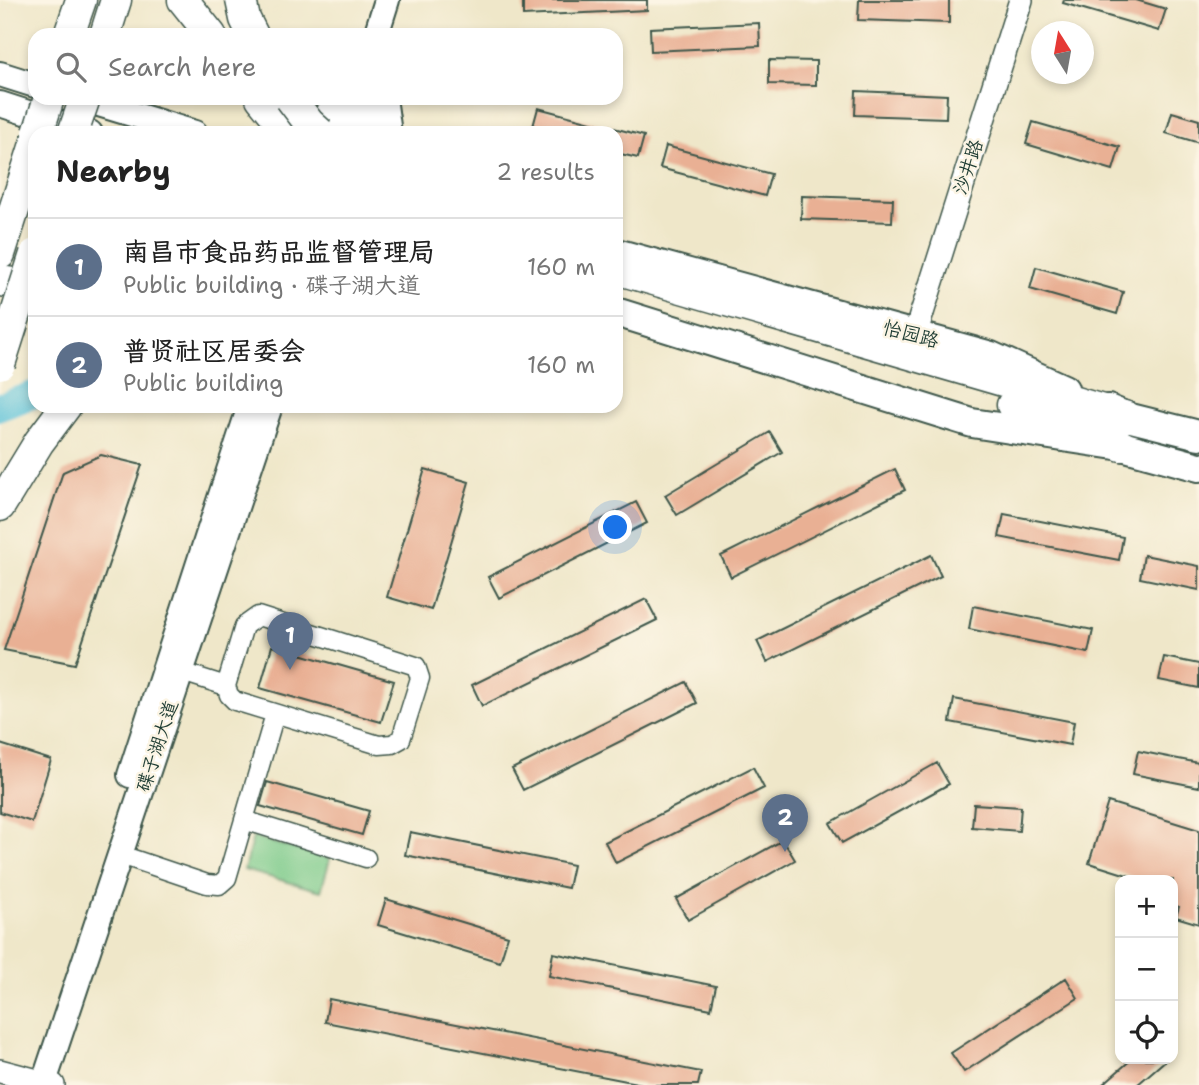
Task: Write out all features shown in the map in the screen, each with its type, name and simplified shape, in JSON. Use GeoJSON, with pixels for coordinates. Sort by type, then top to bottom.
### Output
{"type":"FeatureCollection","features":[{"type":"Feature","properties":{"kind":"highway"},"geometry":{"type":"LineString","coordinates":[[71,28],[80,0]]}},
{"type":"Feature","properties":{"kind":"highway"},"geometry":{"type":"LineString","coordinates":[[106,28],[116,0]]}},
{"type":"Feature","properties":{"kind":"highway"},"geometry":{"type":"LineString","coordinates":[[183,0],[205,28]]}},
{"type":"Feature","properties":{"kind":"highway"},"geometry":{"type":"LineString","coordinates":[[241,0],[250,28]]}},
{"type":"Feature","properties":{"kind":"highway"},"geometry":{"type":"LineString","coordinates":[[40,126],[48,105]]}},
{"type":"Feature","properties":{"kind":"highway"},"geometry":{"type":"LineString","coordinates":[[75,126],[83,105]]}},
{"type":"Feature","properties":{"kind":"highway"},"geometry":{"type":"LineString","coordinates":[[267,105],[285,126]]}},
{"type":"Feature","properties":{"kind":"highway"},"geometry":{"type":"LineString","coordinates":[[295,105],[312,126]]}},
{"type":"Feature","properties":{"kind":"highway"},"geometry":{"type":"LineString","coordinates":[[0,254],[28,166]]}},
{"type":"Feature","properties":{"kind":"highway"},"geometry":{"type":"LineString","coordinates":[[623,271],[1127,417]]}},
{"type":"Feature","properties":{"kind":"highway"},"geometry":{"type":"LineString","coordinates":[[0,364],[28,276]]}},
{"type":"Feature","properties":{"kind":"highway"},"geometry":{"type":"LineString","coordinates":[[0,281],[28,285]]}},
{"type":"Feature","properties":{"kind":"highway"},"geometry":{"type":"LineString","coordinates":[[623,288],[1044,414],[1122,446]]}},
{"type":"Feature","properties":{"kind":"highway"},"geometry":{"type":"LineString","coordinates":[[0,506],[39,442],[61,413]]}},
{"type":"Feature","properties":{"kind":"main road"},"geometry":{"type":"LineString","coordinates":[[378,28],[387,0]]}},
{"type":"Feature","properties":{"kind":"main road"},"geometry":{"type":"LineString","coordinates":[[396,28],[405,0]]}},
{"type":"Feature","properties":{"kind":"main road"},"geometry":{"type":"LineString","coordinates":[[0,74],[28,83]]}},
{"type":"Feature","properties":{"kind":"main road"},"geometry":{"type":"LineString","coordinates":[[0,104],[68,126]]}},
{"type":"Feature","properties":{"kind":"main road"},"geometry":{"type":"LineString","coordinates":[[102,105],[172,126]]}},
{"type":"Feature","properties":{"kind":"main road"},"geometry":{"type":"LineString","coordinates":[[309,126],[337,105]]}},
{"type":"Feature","properties":{"kind":"main road"},"geometry":{"type":"LineString","coordinates":[[343,126],[350,105]]}},
{"type":"Feature","properties":{"kind":"main road"},"geometry":{"type":"LineString","coordinates":[[364,126],[371,105]]}},
{"type":"Feature","properties":{"kind":"main road"},"geometry":{"type":"LineString","coordinates":[[385,105],[388,126]]}},
{"type":"Feature","properties":{"kind":"main road","name":"怡园路"},"geometry":{"type":"LineString","coordinates":[[623,255],[991,356],[1127,417],[1199,435]]}},
{"type":"Feature","properties":{"kind":"main road"},"geometry":{"type":"LineString","coordinates":[[623,314],[972,423],[1122,446],[1199,467]]}},
{"type":"Feature","properties":{"kind":"main road","name":"碟子湖大道"},"geometry":{"type":"LineString","coordinates":[[39,1083],[248,413]]}},
{"type":"Feature","properties":{"kind":"main road","name":"碟子湖大道"},"geometry":{"type":"LineString","coordinates":[[39,1083],[121,855],[268,413]]}},
{"type":"Feature","properties":{"kind":"street","name":"沙井路"},"geometry":{"type":"LineString","coordinates":[[915,334],[1021,0]]}},
{"type":"Feature","properties":{"kind":"street"},"geometry":{"type":"LineString","coordinates":[[258,616],[416,666],[420,678],[401,738],[392,744],[379,746],[235,701],[226,686],[244,626],[258,616]]}},
{"type":"Feature","properties":{"kind":"street"},"geometry":{"type":"LineString","coordinates":[[182,671],[226,686]]}},
{"type":"Feature","properties":{"kind":"street"},"geometry":{"type":"LineString","coordinates":[[121,855],[207,884],[219,885],[227,878],[275,714]]}},
{"type":"Feature","properties":{"kind":"street"},"geometry":{"type":"LineString","coordinates":[[244,820],[366,858]]}},
{"type":"Feature","properties":{"kind":"street"},"geometry":{"type":"LineString","coordinates":[[0,1071],[39,1083]]}},
{"type":"Feature","properties":{"kind":"green space"},"geometry":{"type":"Polygon","coordinates":[[[253,837],[330,859],[321,891],[244,870],[253,837]]]}},
{"type":"Feature","properties":{"kind":"building"},"geometry":{"type":"Polygon","coordinates":[[[523,0],[647,0],[647,10],[523,16],[523,0]]]}},
{"type":"Feature","properties":{"kind":"building"},"geometry":{"type":"Polygon","coordinates":[[[859,0],[949,0],[949,23],[858,20],[859,0]]]}},
{"type":"Feature","properties":{"kind":"building"},"geometry":{"type":"Polygon","coordinates":[[[1064,0],[1136,0],[1166,9],[1159,31],[1063,3],[1064,0]]]}},
{"type":"Feature","properties":{"kind":"building"},"geometry":{"type":"Polygon","coordinates":[[[759,23],[760,46],[651,51],[650,28],[759,23]]]}},
{"type":"Feature","properties":{"kind":"building"},"geometry":{"type":"Polygon","coordinates":[[[769,60],[816,61],[816,85],[769,84],[769,60]]]}},
{"type":"Feature","properties":{"kind":"building"},"geometry":{"type":"Polygon","coordinates":[[[856,91],[947,95],[946,118],[855,115],[856,91]]]}},
{"type":"Feature","properties":{"kind":"building"},"geometry":{"type":"Polygon","coordinates":[[[538,108],[606,126],[533,126],[538,108]]]}},
{"type":"Feature","properties":{"kind":"building"},"geometry":{"type":"Polygon","coordinates":[[[1172,112],[1199,120],[1199,143],[1166,133],[1172,112]]]}},
{"type":"Feature","properties":{"kind":"building"},"geometry":{"type":"Polygon","coordinates":[[[1033,122],[1120,147],[1113,170],[1026,144],[1033,122]]]}},
{"type":"Feature","properties":{"kind":"building"},"geometry":{"type":"Polygon","coordinates":[[[623,130],[644,136],[638,158],[623,155],[623,130]]]}},
{"type":"Feature","properties":{"kind":"building"},"geometry":{"type":"Polygon","coordinates":[[[666,146],[771,174],[765,196],[660,168],[666,146]]]}},
{"type":"Feature","properties":{"kind":"building"},"geometry":{"type":"Polygon","coordinates":[[[802,196],[893,199],[892,222],[801,219],[802,196]]]}},
{"type":"Feature","properties":{"kind":"building"},"geometry":{"type":"Polygon","coordinates":[[[1036,267],[1123,292],[1117,314],[1030,289],[1036,267]]]}},
{"type":"Feature","properties":{"kind":"building"},"geometry":{"type":"Polygon","coordinates":[[[770,432],[782,452],[677,515],[665,495],[770,432]]]}},
{"type":"Feature","properties":{"kind":"building"},"geometry":{"type":"Polygon","coordinates":[[[101,455],[142,465],[75,664],[4,650],[63,472],[101,455]]]}},
{"type":"Feature","properties":{"kind":"building"},"geometry":{"type":"Polygon","coordinates":[[[425,469],[469,482],[431,610],[387,597],[425,469]]]}},
{"type":"Feature","properties":{"kind":"building"},"geometry":{"type":"Polygon","coordinates":[[[895,469],[905,490],[731,577],[721,556],[895,469]]]}},
{"type":"Feature","properties":{"kind":"building"},"geometry":{"type":"Polygon","coordinates":[[[636,502],[647,523],[499,598],[488,577],[636,502]]]}},
{"type":"Feature","properties":{"kind":"building"},"geometry":{"type":"Polygon","coordinates":[[[1004,514],[1123,537],[1119,560],[999,537],[1004,514]]]}},
{"type":"Feature","properties":{"kind":"building"},"geometry":{"type":"Polygon","coordinates":[[[931,555],[941,576],[767,662],[757,641],[931,555]]]}},
{"type":"Feature","properties":{"kind":"building"},"geometry":{"type":"Polygon","coordinates":[[[1144,555],[1199,566],[1199,590],[1140,578],[1144,555]]]}},
{"type":"Feature","properties":{"kind":"building"},"geometry":{"type":"Polygon","coordinates":[[[646,599],[657,620],[482,706],[472,685],[646,599]]]}},
{"type":"Feature","properties":{"kind":"building"},"geometry":{"type":"Polygon","coordinates":[[[973,606],[1093,630],[1088,653],[969,629],[973,606]]]}},
{"type":"Feature","properties":{"kind":"building"},"geometry":{"type":"Polygon","coordinates":[[[272,646],[394,681],[381,722],[260,688],[272,646]]]}},
{"type":"Feature","properties":{"kind":"building"},"geometry":{"type":"Polygon","coordinates":[[[1164,657],[1199,664],[1199,688],[1159,680],[1164,657]]]}},
{"type":"Feature","properties":{"kind":"building"},"geometry":{"type":"Polygon","coordinates":[[[686,682],[697,703],[523,790],[512,769],[686,682]]]}},
{"type":"Feature","properties":{"kind":"building"},"geometry":{"type":"Polygon","coordinates":[[[954,699],[1074,722],[1070,745],[950,722],[954,699]]]}},
{"type":"Feature","properties":{"kind":"building"},"geometry":{"type":"Polygon","coordinates":[[[0,744],[51,760],[32,822],[0,812],[0,744]]]}},
{"type":"Feature","properties":{"kind":"building"},"geometry":{"type":"Polygon","coordinates":[[[1138,751],[1199,763],[1199,787],[1133,774],[1138,751]]]}},
{"type":"Feature","properties":{"kind":"building"},"geometry":{"type":"Polygon","coordinates":[[[937,763],[949,784],[842,843],[830,823],[937,763]]]}},
{"type":"Feature","properties":{"kind":"building"},"geometry":{"type":"Polygon","coordinates":[[[753,767],[764,788],[616,863],[605,842],[753,767]]]}},
{"type":"Feature","properties":{"kind":"building"},"geometry":{"type":"Polygon","coordinates":[[[267,782],[369,811],[362,835],[260,806],[267,782]]]}},
{"type":"Feature","properties":{"kind":"building"},"geometry":{"type":"Polygon","coordinates":[[[1108,802],[1199,830],[1199,924],[1178,918],[1178,875],[1127,875],[1089,863],[1108,802]]]}},
{"type":"Feature","properties":{"kind":"building"},"geometry":{"type":"Polygon","coordinates":[[[974,804],[1021,807],[1019,831],[972,827],[974,804]]]}},
{"type":"Feature","properties":{"kind":"building"},"geometry":{"type":"Polygon","coordinates":[[[410,832],[573,865],[568,888],[405,855],[410,832]]]}},
{"type":"Feature","properties":{"kind":"building"},"geometry":{"type":"Polygon","coordinates":[[[783,840],[795,860],[688,920],[676,899],[783,840]]]}},
{"type":"Feature","properties":{"kind":"building"},"geometry":{"type":"Polygon","coordinates":[[[386,899],[508,936],[500,962],[378,925],[386,899]]]}},
{"type":"Feature","properties":{"kind":"building"},"geometry":{"type":"Polygon","coordinates":[[[553,953],[716,986],[711,1009],[549,976],[553,953]]]}},
{"type":"Feature","properties":{"kind":"building"},"geometry":{"type":"Polygon","coordinates":[[[1066,978],[1078,998],[964,1072],[951,1053],[1066,978]]]}},
{"type":"Feature","properties":{"kind":"building"},"geometry":{"type":"Polygon","coordinates":[[[329,999],[701,1072],[698,1085],[647,1085],[325,1022],[329,999]]]}},
{"type":"Feature","properties":{"kind":"building"},"geometry":{"type":"Polygon","coordinates":[[[1126,1064],[1161,1064],[1137,1085],[1102,1085],[1126,1064]]]}},
{"type":"Feature","properties":{"kind":"waterway"},"geometry":{"type":"LineString","coordinates":[[0,407],[28,397]]}},
{"type":"Feature","properties":{"kind":"place","name":"南昌市食品药品监督管理局"},"geometry":{"type":"Point","coordinates":[290,670]}},
{"type":"Feature","properties":{"kind":"place","name":"普贤社区居委会"},"geometry":{"type":"Point","coordinates":[785,852]}}]}
